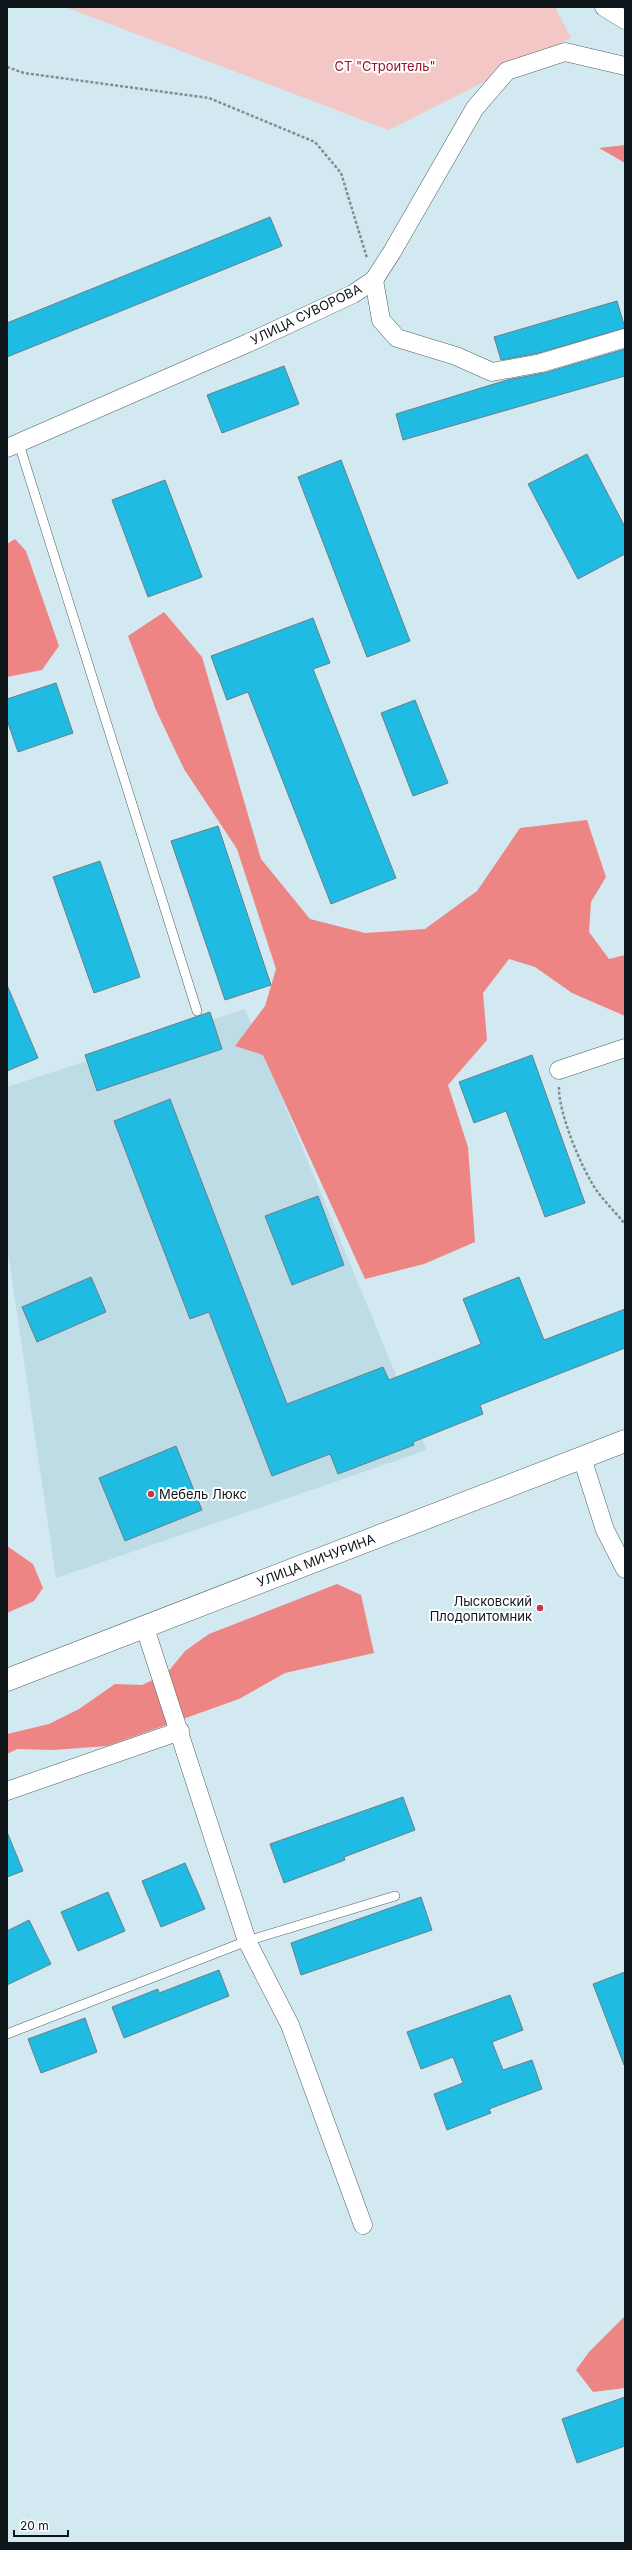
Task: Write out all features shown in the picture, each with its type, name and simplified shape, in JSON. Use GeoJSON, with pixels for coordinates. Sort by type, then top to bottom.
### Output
{"type":"FeatureCollection","features":[{"type":"Feature","properties":{"kind":"main road","name":"УЛИЦА МИЧУРИНА"},"geometry":{"type":"LineString","coordinates":[[7,1680],[145,1628],[274,1575],[625,1441]]}},
{"type":"Feature","properties":{"kind":"street"},"geometry":{"type":"LineString","coordinates":[[604,7],[625,20]]}},
{"type":"Feature","properties":{"kind":"street","name":"УЛИЦА СУВОРОВА"},"geometry":{"type":"LineString","coordinates":[[13,446],[248,343],[353,294],[374,280],[392,252],[475,108],[507,71],[565,52],[625,66]]}},
{"type":"Feature","properties":{"kind":"street"},"geometry":{"type":"LineString","coordinates":[[374,280],[380,320],[397,338],[456,356],[492,372],[541,363],[625,338]]}},
{"type":"Feature","properties":{"kind":"street"},"geometry":{"type":"LineString","coordinates":[[559,1070],[625,1048]]}},
{"type":"Feature","properties":{"kind":"street"},"geometry":{"type":"LineString","coordinates":[[582,1458],[605,1530],[625,1569]]}},
{"type":"Feature","properties":{"kind":"street"},"geometry":{"type":"LineString","coordinates":[[145,1628],[180,1731],[247,1940],[290,2025],[363,2225]]}},
{"type":"Feature","properties":{"kind":"street"},"geometry":{"type":"LineString","coordinates":[[7,1791],[180,1731]]}},
{"type":"Feature","properties":{"kind":"lane"},"geometry":{"type":"LineString","coordinates":[[13,446],[197,1011]]}},
{"type":"Feature","properties":{"kind":"lane"},"geometry":{"type":"LineString","coordinates":[[7,2034],[247,1940],[395,1896]]}},
{"type":"Feature","properties":{"kind":"path"},"geometry":{"type":"LineString","coordinates":[[7,67],[24,74],[209,98],[315,142],[341,173],[374,280]]}},
{"type":"Feature","properties":{"kind":"path"},"geometry":{"type":"LineString","coordinates":[[559,1070],[558,1097],[567,1130],[596,1190],[625,1224]]}},
{"type":"Feature","properties":{"kind":"shaded area"},"geometry":{"type":"Polygon","coordinates":[[[625,145],[625,163],[599,148],[625,145]]]}},
{"type":"Feature","properties":{"kind":"shaded area"},"geometry":{"type":"Polygon","coordinates":[[[15,539],[26,551],[59,646],[42,670],[7,677],[7,544],[15,539]]]}},
{"type":"Feature","properties":{"kind":"shaded area"},"geometry":{"type":"Polygon","coordinates":[[[164,612],[202,657],[261,859],[310,919],[365,933],[425,929],[477,891],[520,828],[587,820],[606,877],[591,902],[589,932],[609,959],[625,955],[625,1016],[572,993],[535,967],[509,959],[483,993],[487,1040],[448,1085],[468,1147],[475,1242],[424,1264],[365,1279],[263,1055],[235,1046],[265,1006],[276,969],[237,849],[184,769],[156,710],[128,636],[164,612]]]}},
{"type":"Feature","properties":{"kind":"shaded area"},"geometry":{"type":"Polygon","coordinates":[[[245,1009],[427,1450],[56,1578],[7,1246],[7,1087],[245,1009]]]}},
{"type":"Feature","properties":{"kind":"shaded area"},"geometry":{"type":"Polygon","coordinates":[[[7,1546],[33,1564],[43,1588],[34,1601],[7,1613],[7,1546]]]}},
{"type":"Feature","properties":{"kind":"shaded area"},"geometry":{"type":"Polygon","coordinates":[[[337,1584],[361,1595],[374,1653],[285,1673],[239,1699],[107,1746],[53,1750],[17,1749],[7,1754],[7,1734],[49,1724],[79,1709],[115,1684],[142,1685],[167,1673],[185,1651],[209,1634],[337,1584]]]}},
{"type":"Feature","properties":{"kind":"shaded area"},"geometry":{"type":"Polygon","coordinates":[[[625,2316],[625,2388],[593,2392],[576,2370],[589,2352],[625,2316]]]}},
{"type":"Feature","properties":{"kind":"green space","name":"СТ \"Строитель\""},"geometry":{"type":"Polygon","coordinates":[[[65,7],[555,7],[571,38],[389,130],[65,7]]]}},
{"type":"Feature","properties":{"kind":"building"},"geometry":{"type":"Polygon","coordinates":[[[270,217],[282,246],[7,357],[7,323],[270,217]]]}},
{"type":"Feature","properties":{"kind":"building"},"geometry":{"type":"Polygon","coordinates":[[[617,301],[625,328],[539,353],[501,360],[494,337],[617,301]]]}},
{"type":"Feature","properties":{"kind":"building"},"geometry":{"type":"Polygon","coordinates":[[[625,349],[625,376],[403,440],[396,414],[507,380],[544,373],[625,349]]]}},
{"type":"Feature","properties":{"kind":"building"},"geometry":{"type":"Polygon","coordinates":[[[284,366],[299,404],[222,433],[207,395],[284,366]]]}},
{"type":"Feature","properties":{"kind":"building"},"geometry":{"type":"Polygon","coordinates":[[[587,454],[625,527],[625,554],[578,579],[528,484],[587,454]]]}},
{"type":"Feature","properties":{"kind":"building"},"geometry":{"type":"Polygon","coordinates":[[[341,460],[410,641],[367,657],[298,477],[341,460]]]}},
{"type":"Feature","properties":{"kind":"building"},"geometry":{"type":"Polygon","coordinates":[[[165,480],[202,577],[148,597],[112,500],[165,480]]]}},
{"type":"Feature","properties":{"kind":"building"},"geometry":{"type":"Polygon","coordinates":[[[313,618],[330,663],[313,669],[396,878],[331,904],[248,692],[227,700],[211,656],[313,618]]]}},
{"type":"Feature","properties":{"kind":"building"},"geometry":{"type":"Polygon","coordinates":[[[56,683],[73,733],[18,752],[7,720],[7,699],[56,683]]]}},
{"type":"Feature","properties":{"kind":"building"},"geometry":{"type":"Polygon","coordinates":[[[415,700],[448,783],[413,796],[381,713],[415,700]]]}},
{"type":"Feature","properties":{"kind":"building"},"geometry":{"type":"Polygon","coordinates":[[[218,826],[271,985],[225,1000],[171,841],[218,826]]]}},
{"type":"Feature","properties":{"kind":"building"},"geometry":{"type":"Polygon","coordinates":[[[100,861],[140,977],[94,993],[53,877],[100,861]]]}},
{"type":"Feature","properties":{"kind":"building"},"geometry":{"type":"Polygon","coordinates":[[[7,985],[38,1058],[7,1071],[7,985]]]}},
{"type":"Feature","properties":{"kind":"building"},"geometry":{"type":"Polygon","coordinates":[[[210,1012],[222,1049],[97,1091],[85,1055],[210,1012]]]}},
{"type":"Feature","properties":{"kind":"building"},"geometry":{"type":"Polygon","coordinates":[[[532,1055],[585,1203],[545,1217],[506,1111],[474,1123],[459,1082],[532,1055]]]}},
{"type":"Feature","properties":{"kind":"building"},"geometry":{"type":"Polygon","coordinates":[[[170,1099],[287,1404],[383,1367],[389,1380],[481,1344],[463,1299],[519,1277],[544,1340],[625,1309],[625,1348],[480,1405],[483,1414],[413,1442],[414,1445],[338,1474],[330,1454],[272,1476],[209,1312],[190,1319],[114,1121],[170,1099]]]}},
{"type":"Feature","properties":{"kind":"building"},"geometry":{"type":"Polygon","coordinates":[[[318,1196],[344,1265],[292,1285],[265,1216],[318,1196]]]}},
{"type":"Feature","properties":{"kind":"building"},"geometry":{"type":"Polygon","coordinates":[[[91,1277],[106,1312],[37,1342],[22,1307],[91,1277]]]}},
{"type":"Feature","properties":{"kind":"building","name":"Мебель Люкс"},"geometry":{"type":"Polygon","coordinates":[[[176,1446],[202,1510],[125,1541],[99,1478],[176,1446]]]}},
{"type":"Feature","properties":{"kind":"building"},"geometry":{"type":"Polygon","coordinates":[[[403,1797],[415,1830],[344,1857],[345,1860],[284,1883],[270,1844],[403,1797]]]}},
{"type":"Feature","properties":{"kind":"building"},"geometry":{"type":"Polygon","coordinates":[[[7,1832],[23,1871],[7,1877],[7,1832]]]}},
{"type":"Feature","properties":{"kind":"building"},"geometry":{"type":"Polygon","coordinates":[[[185,1863],[205,1909],[161,1927],[142,1881],[185,1863]]]}},
{"type":"Feature","properties":{"kind":"building"},"geometry":{"type":"Polygon","coordinates":[[[108,1892],[125,1931],[78,1951],[61,1912],[108,1892]]]}},
{"type":"Feature","properties":{"kind":"building"},"geometry":{"type":"Polygon","coordinates":[[[421,1897],[432,1930],[301,1975],[291,1943],[421,1897]]]}},
{"type":"Feature","properties":{"kind":"building"},"geometry":{"type":"Polygon","coordinates":[[[29,1920],[51,1964],[7,1985],[7,1931],[29,1920]]]}},
{"type":"Feature","properties":{"kind":"building"},"geometry":{"type":"Polygon","coordinates":[[[219,1970],[229,1996],[124,2038],[112,2007],[158,1989],[159,1993],[219,1970]]]}},
{"type":"Feature","properties":{"kind":"building"},"geometry":{"type":"Polygon","coordinates":[[[625,1972],[625,2064],[624,2065],[593,1984],[625,1972]]]}},
{"type":"Feature","properties":{"kind":"building"},"geometry":{"type":"Polygon","coordinates":[[[510,1995],[523,2030],[492,2042],[503,2070],[532,2060],[542,2089],[489,2109],[491,2113],[447,2130],[434,2094],[463,2083],[453,2057],[421,2069],[407,2032],[510,1995]]]}},
{"type":"Feature","properties":{"kind":"building"},"geometry":{"type":"Polygon","coordinates":[[[85,2018],[97,2052],[41,2073],[28,2039],[85,2018]]]}},
{"type":"Feature","properties":{"kind":"building"},"geometry":{"type":"Polygon","coordinates":[[[625,2397],[625,2446],[577,2463],[562,2419],[625,2397]]]}},
{"type":"Feature","properties":{"kind":"place","name":"Мебель Люкс"},"geometry":{"type":"Point","coordinates":[151,1494]}},
{"type":"Feature","properties":{"kind":"place","name":"Лысковский Плодопитомник"},"geometry":{"type":"Point","coordinates":[540,1608]}}]}
